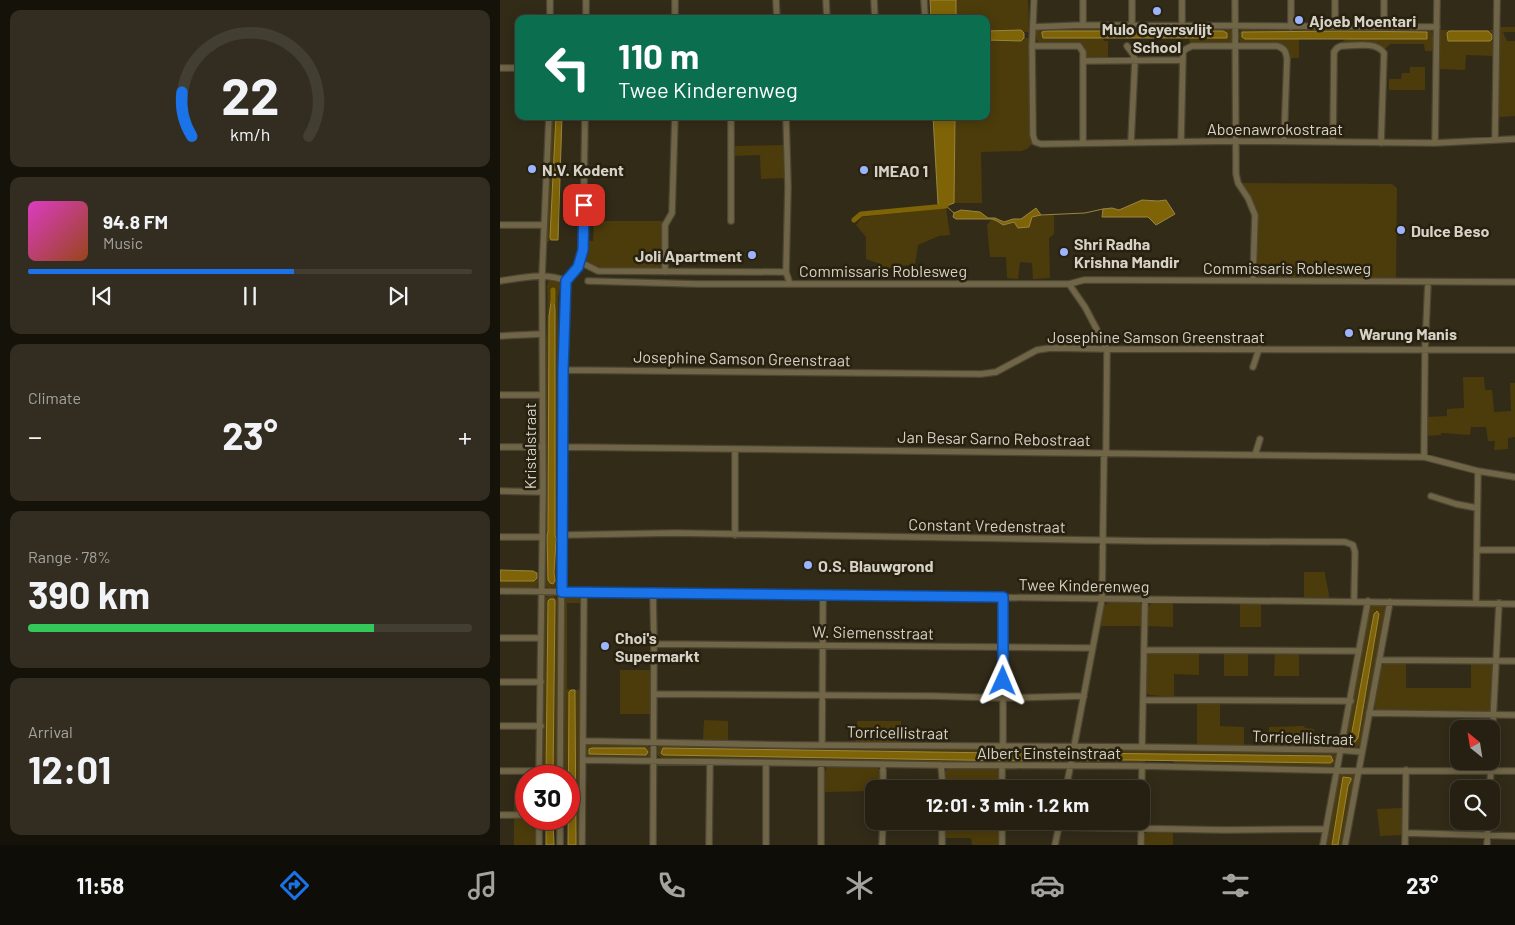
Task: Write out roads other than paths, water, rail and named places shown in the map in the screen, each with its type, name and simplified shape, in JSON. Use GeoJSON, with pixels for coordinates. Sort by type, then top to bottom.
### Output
{"type":"FeatureCollection","features":[{"type":"Feature","properties":{"kind":"street"},"geometry":{"type":"LineString","coordinates":[[550,0],[550,15]]}},
{"type":"Feature","properties":{"kind":"street"},"geometry":{"type":"LineString","coordinates":[[586,0],[586,15]]}},
{"type":"Feature","properties":{"kind":"street"},"geometry":{"type":"LineString","coordinates":[[675,0],[675,15]]}},
{"type":"Feature","properties":{"kind":"street"},"geometry":{"type":"LineString","coordinates":[[776,0],[777,15]]}},
{"type":"Feature","properties":{"kind":"street"},"geometry":{"type":"LineString","coordinates":[[826,0],[827,15]]}},
{"type":"Feature","properties":{"kind":"street"},"geometry":{"type":"LineString","coordinates":[[874,0],[875,15]]}},
{"type":"Feature","properties":{"kind":"street"},"geometry":{"type":"LineString","coordinates":[[924,0],[925,15]]}},
{"type":"Feature","properties":{"kind":"street"},"geometry":{"type":"LineString","coordinates":[[1034,0],[1032,46],[1079,46],[1083,52],[1083,142]]}},
{"type":"Feature","properties":{"kind":"street"},"geometry":{"type":"LineString","coordinates":[[1083,0],[1083,25]]}},
{"type":"Feature","properties":{"kind":"street"},"geometry":{"type":"LineString","coordinates":[[1132,0],[1132,26]]}},
{"type":"Feature","properties":{"kind":"street"},"geometry":{"type":"LineString","coordinates":[[1182,0],[1182,26]]}},
{"type":"Feature","properties":{"kind":"street"},"geometry":{"type":"LineString","coordinates":[[1236,0],[1236,174],[1238,183],[1248,198],[1255,215],[1253,280]]}},
{"type":"Feature","properties":{"kind":"street"},"geometry":{"type":"LineString","coordinates":[[1291,0],[1291,27]]}},
{"type":"Feature","properties":{"kind":"street"},"geometry":{"type":"LineString","coordinates":[[1335,0],[1335,26]]}},
{"type":"Feature","properties":{"kind":"street"},"geometry":{"type":"LineString","coordinates":[[1384,0],[1384,27]]}},
{"type":"Feature","properties":{"kind":"street"},"geometry":{"type":"LineString","coordinates":[[1435,143],[1437,0]]}},
{"type":"Feature","properties":{"kind":"street"},"geometry":{"type":"LineString","coordinates":[[1495,140],[1497,0]]}},
{"type":"Feature","properties":{"kind":"street"},"geometry":{"type":"LineString","coordinates":[[1034,26],[1437,27]]}},
{"type":"Feature","properties":{"kind":"street","name":"Aboenawrokostraat"},"geometry":{"type":"LineString","coordinates":[[1032,46],[1033,135],[1035,142],[1041,144],[1235,141],[1435,143],[1515,139]]}},
{"type":"Feature","properties":{"kind":"street"},"geometry":{"type":"LineString","coordinates":[[1127,46],[1134,54],[1135,60],[1131,142]]}},
{"type":"Feature","properties":{"kind":"street"},"geometry":{"type":"LineString","coordinates":[[1181,142],[1183,52],[1192,46],[1277,46],[1283,48],[1287,59],[1284,141]]}},
{"type":"Feature","properties":{"kind":"street"},"geometry":{"type":"LineString","coordinates":[[1333,142],[1334,52],[1341,46],[1376,46],[1384,53],[1381,143]]}},
{"type":"Feature","properties":{"kind":"street"},"geometry":{"type":"LineString","coordinates":[[1084,61],[1183,60]]}},
{"type":"Feature","properties":{"kind":"street"},"geometry":{"type":"LineString","coordinates":[[500,68],[515,68]]}},
{"type":"Feature","properties":{"kind":"street","name":"Kristalstraat"},"geometry":{"type":"LineString","coordinates":[[539,765],[543,492],[542,276],[549,120]]}},
{"type":"Feature","properties":{"kind":"street"},"geometry":{"type":"LineString","coordinates":[[560,765],[563,370],[566,281],[574,274],[583,250],[586,120]]}},
{"type":"Feature","properties":{"kind":"street"},"geometry":{"type":"LineString","coordinates":[[664,272],[665,224],[672,212],[675,120]]}},
{"type":"Feature","properties":{"kind":"street"},"geometry":{"type":"LineString","coordinates":[[731,120],[731,221]]}},
{"type":"Feature","properties":{"kind":"street"},"geometry":{"type":"LineString","coordinates":[[786,120],[788,187],[786,272]]}},
{"type":"Feature","properties":{"kind":"street"},"geometry":{"type":"LineString","coordinates":[[500,225],[544,225]]}},
{"type":"Feature","properties":{"kind":"street","name":"Commissaris Roblesweg"},"geometry":{"type":"LineString","coordinates":[[580,262],[598,271],[786,272],[790,284]]}},
{"type":"Feature","properties":{"kind":"street"},"geometry":{"type":"LineString","coordinates":[[500,281],[542,276],[566,281]]}},
{"type":"Feature","properties":{"kind":"street","name":"Commissaris Roblesweg"},"geometry":{"type":"LineString","coordinates":[[588,281],[698,284],[1069,284],[1084,280],[1515,282]]}},
{"type":"Feature","properties":{"kind":"street"},"geometry":{"type":"LineString","coordinates":[[1424,458],[1428,282]]}},
{"type":"Feature","properties":{"kind":"street"},"geometry":{"type":"LineString","coordinates":[[1068,780],[1102,599],[1107,349],[1085,307],[1069,284]]}},
{"type":"Feature","properties":{"kind":"street"},"geometry":{"type":"LineString","coordinates":[[500,336],[542,334]]}},
{"type":"Feature","properties":{"kind":"street","name":"Josephine Samson Greenstraat"},"geometry":{"type":"LineString","coordinates":[[563,370],[980,374],[996,372],[1037,350],[1051,348],[1515,350]]}},
{"type":"Feature","properties":{"kind":"street"},"geometry":{"type":"LineString","coordinates":[[1253,367],[1259,350]]}},
{"type":"Feature","properties":{"kind":"street"},"geometry":{"type":"LineString","coordinates":[[500,395],[542,395]]}},
{"type":"Feature","properties":{"kind":"street"},"geometry":{"type":"LineString","coordinates":[[1255,455],[1260,438]]}},
{"type":"Feature","properties":{"kind":"street"},"geometry":{"type":"LineString","coordinates":[[500,447],[543,447]]}},
{"type":"Feature","properties":{"kind":"street","name":"Jan Besar Sarno Rebostraat"},"geometry":{"type":"LineString","coordinates":[[563,447],[1424,458],[1478,471],[1515,477]]}},
{"type":"Feature","properties":{"kind":"street"},"geometry":{"type":"LineString","coordinates":[[735,535],[736,450]]}},
{"type":"Feature","properties":{"kind":"street"},"geometry":{"type":"LineString","coordinates":[[1476,603],[1478,471]]}},
{"type":"Feature","properties":{"kind":"street"},"geometry":{"type":"LineString","coordinates":[[500,491],[543,492]]}},
{"type":"Feature","properties":{"kind":"street"},"geometry":{"type":"LineString","coordinates":[[1431,496],[1477,508]]}},
{"type":"Feature","properties":{"kind":"street","name":"Constant Vredenstraat"},"geometry":{"type":"LineString","coordinates":[[563,535],[735,535],[1346,542],[1353,545],[1354,552],[1354,602]]}},
{"type":"Feature","properties":{"kind":"street"},"geometry":{"type":"LineString","coordinates":[[500,537],[542,537]]}},
{"type":"Feature","properties":{"kind":"street"},"geometry":{"type":"LineString","coordinates":[[1477,550],[1515,550]]}},
{"type":"Feature","properties":{"kind":"street","name":"Twee Kinderenweg"},"geometry":{"type":"LineString","coordinates":[[500,591],[1515,604]]}},
{"type":"Feature","properties":{"kind":"street"},"geometry":{"type":"LineString","coordinates":[[582,845],[584,592]]}},
{"type":"Feature","properties":{"kind":"street"},"geometry":{"type":"LineString","coordinates":[[653,593],[653,845]]}},
{"type":"Feature","properties":{"kind":"street"},"geometry":{"type":"LineString","coordinates":[[822,745],[823,595]]}},
{"type":"Feature","properties":{"kind":"street"},"geometry":{"type":"LineString","coordinates":[[1003,597],[1003,746]]}},
{"type":"Feature","properties":{"kind":"street"},"geometry":{"type":"LineString","coordinates":[[1142,747],[1145,600]]}},
{"type":"Feature","properties":{"kind":"street"},"geometry":{"type":"LineString","coordinates":[[1323,845],[1368,601]]}},
{"type":"Feature","properties":{"kind":"street"},"geometry":{"type":"LineString","coordinates":[[1345,845],[1390,602]]}},
{"type":"Feature","properties":{"kind":"street"},"geometry":{"type":"LineString","coordinates":[[1494,720],[1499,603]]}},
{"type":"Feature","properties":{"kind":"street"},"geometry":{"type":"LineString","coordinates":[[500,638],[541,638]]}},
{"type":"Feature","properties":{"kind":"street","name":"W. Siemensstraat"},"geometry":{"type":"LineString","coordinates":[[654,644],[1092,648]]}},
{"type":"Feature","properties":{"kind":"street"},"geometry":{"type":"LineString","coordinates":[[1144,650],[1359,652]]}},
{"type":"Feature","properties":{"kind":"street"},"geometry":{"type":"LineString","coordinates":[[1379,660],[1515,661]]}},
{"type":"Feature","properties":{"kind":"street"},"geometry":{"type":"LineString","coordinates":[[500,682],[541,682]]}},
{"type":"Feature","properties":{"kind":"street"},"geometry":{"type":"LineString","coordinates":[[654,694],[1003,698],[1084,696]]}},
{"type":"Feature","properties":{"kind":"street"},"geometry":{"type":"LineString","coordinates":[[1143,700],[1351,701]]}},
{"type":"Feature","properties":{"kind":"street"},"geometry":{"type":"LineString","coordinates":[[1369,713],[1515,715]]}},
{"type":"Feature","properties":{"kind":"street"},"geometry":{"type":"LineString","coordinates":[[500,726],[541,726]]}},
{"type":"Feature","properties":{"kind":"street","name":"Torricellistraat"},"geometry":{"type":"LineString","coordinates":[[583,741],[1142,747],[1341,750],[1362,752]]}},
{"type":"Feature","properties":{"kind":"street","name":"Albert Einsteinstraat"},"geometry":{"type":"LineString","coordinates":[[583,760],[1002,766],[1142,766],[1359,771],[1515,771]]}},
{"type":"Feature","properties":{"kind":"street"},"geometry":{"type":"LineString","coordinates":[[709,845],[710,762]]}},
{"type":"Feature","properties":{"kind":"street"},"geometry":{"type":"LineString","coordinates":[[766,762],[766,845]]}},
{"type":"Feature","properties":{"kind":"street"},"geometry":{"type":"LineString","coordinates":[[821,764],[821,845]]}},
{"type":"Feature","properties":{"kind":"street"},"geometry":{"type":"LineString","coordinates":[[883,764],[884,780]]}},
{"type":"Feature","properties":{"kind":"street"},"geometry":{"type":"LineString","coordinates":[[941,765],[942,780]]}},
{"type":"Feature","properties":{"kind":"street"},"geometry":{"type":"LineString","coordinates":[[1002,766],[1002,780]]}},
{"type":"Feature","properties":{"kind":"street"},"geometry":{"type":"LineString","coordinates":[[1142,766],[1142,780]]}},
{"type":"Feature","properties":{"kind":"street"},"geometry":{"type":"LineString","coordinates":[[1405,845],[1406,770]]}},
{"type":"Feature","properties":{"kind":"street"},"geometry":{"type":"LineString","coordinates":[[500,771],[515,772]]}},
{"type":"Feature","properties":{"kind":"street"},"geometry":{"type":"LineString","coordinates":[[1490,780],[1491,771]]}},
{"type":"Feature","properties":{"kind":"street"},"geometry":{"type":"LineString","coordinates":[[500,815],[515,815]]}},
{"type":"Feature","properties":{"kind":"street"},"geometry":{"type":"LineString","coordinates":[[1150,828],[1326,829]]}},
{"type":"Feature","properties":{"kind":"street"},"geometry":{"type":"LineString","coordinates":[[539,830],[539,845]]}},
{"type":"Feature","properties":{"kind":"street"},"geometry":{"type":"LineString","coordinates":[[560,830],[560,845]]}},
{"type":"Feature","properties":{"kind":"street"},"geometry":{"type":"LineString","coordinates":[[882,845],[883,830]]}},
{"type":"Feature","properties":{"kind":"street"},"geometry":{"type":"LineString","coordinates":[[942,830],[942,845]]}},
{"type":"Feature","properties":{"kind":"street"},"geometry":{"type":"LineString","coordinates":[[1002,830],[1002,845]]}},
{"type":"Feature","properties":{"kind":"street"},"geometry":{"type":"LineString","coordinates":[[1055,845],[1058,830]]}},
{"type":"Feature","properties":{"kind":"street"},"geometry":{"type":"LineString","coordinates":[[1142,830],[1142,845]]}},
{"type":"Feature","properties":{"kind":"street"},"geometry":{"type":"LineString","coordinates":[[1487,830],[1487,845]]}},
{"type":"Feature","properties":{"kind":"street"},"geometry":{"type":"LineString","coordinates":[[1406,833],[1515,836]]}},
{"type":"Feature","properties":{"kind":"waterway"},"geometry":{"type":"LineString","coordinates":[[854,220],[861,214],[946,206],[946,199]]}},
{"type":"Feature","properties":{"kind":"waterway"},"geometry":{"type":"LineString","coordinates":[[946,206],[954,213]]}},
{"type":"Feature","properties":{"kind":"waterway"},"geometry":{"type":"LineString","coordinates":[[1041,215],[1085,213],[1103,209]]}},
{"type":"Feature","properties":{"kind":"waterway"},"geometry":{"type":"LineString","coordinates":[[553,290],[553,302]]}},
{"type":"Feature","properties":{"kind":"place","name":"Mulo Geyersvlijt School"},"geometry":{"type":"Point","coordinates":[1157,11]}},
{"type":"Feature","properties":{"kind":"place","name":"Ajoeb Moentari"},"geometry":{"type":"Point","coordinates":[1299,20]}},
{"type":"Feature","properties":{"kind":"place","name":"N.V. Kodent"},"geometry":{"type":"Point","coordinates":[532,169]}},
{"type":"Feature","properties":{"kind":"place","name":"IMEAO 1"},"geometry":{"type":"Point","coordinates":[864,170]}},
{"type":"Feature","properties":{"kind":"place","name":"Dulce Beso"},"geometry":{"type":"Point","coordinates":[1401,230]}},
{"type":"Feature","properties":{"kind":"place","name":"Shri Radha Krishna Mandir"},"geometry":{"type":"Point","coordinates":[1064,252]}},
{"type":"Feature","properties":{"kind":"place","name":"Joli Apartment"},"geometry":{"type":"Point","coordinates":[752,255]}},
{"type":"Feature","properties":{"kind":"place","name":"Warung Manis"},"geometry":{"type":"Point","coordinates":[1349,333]}},
{"type":"Feature","properties":{"kind":"place","name":"O.S. Blauwgrond"},"geometry":{"type":"Point","coordinates":[808,565]}},
{"type":"Feature","properties":{"kind":"place","name":"Choi's Supermarkt"},"geometry":{"type":"Point","coordinates":[605,646]}}]}
